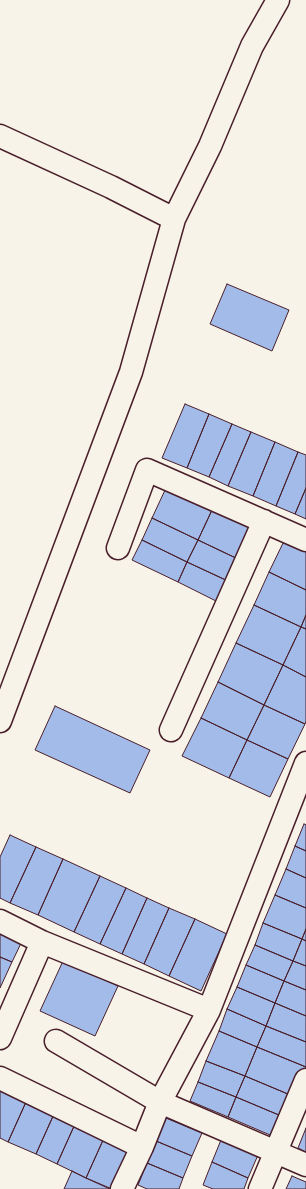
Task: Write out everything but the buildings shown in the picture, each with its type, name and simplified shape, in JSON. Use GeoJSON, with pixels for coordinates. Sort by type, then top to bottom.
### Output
{"type":"FeatureCollection","features":[{"type":"Feature","properties":{"kind":"street"},"geometry":{"type":"LineString","coordinates":[[0,721],[131,372],[174,219],[210,146],[252,46],[278,0]]}},
{"type":"Feature","properties":{"kind":"street"},"geometry":{"type":"LineString","coordinates":[[0,136],[174,219]]}},
{"type":"Feature","properties":{"kind":"street"},"geometry":{"type":"LineString","coordinates":[[118,548],[147,470],[264,520],[306,540]]}},
{"type":"Feature","properties":{"kind":"street"},"geometry":{"type":"LineString","coordinates":[[171,730],[264,520]]}},
{"type":"Feature","properties":{"kind":"street"},"geometry":{"type":"LineString","coordinates":[[122,1189],[142,1147],[160,1102],[209,1010],[306,763]]}},
{"type":"Feature","properties":{"kind":"street"},"geometry":{"type":"LineString","coordinates":[[0,921],[42,942],[209,1010]]}},
{"type":"Feature","properties":{"kind":"street"},"geometry":{"type":"LineString","coordinates":[[0,1038],[42,942]]}},
{"type":"Feature","properties":{"kind":"street"},"geometry":{"type":"LineString","coordinates":[[56,1041],[160,1102],[306,1165]]}},
{"type":"Feature","properties":{"kind":"street"},"geometry":{"type":"LineString","coordinates":[[0,1078],[142,1147]]}},
{"type":"Feature","properties":{"kind":"street"},"geometry":{"type":"LineString","coordinates":[[260,1189],[306,1080]]}}]}
